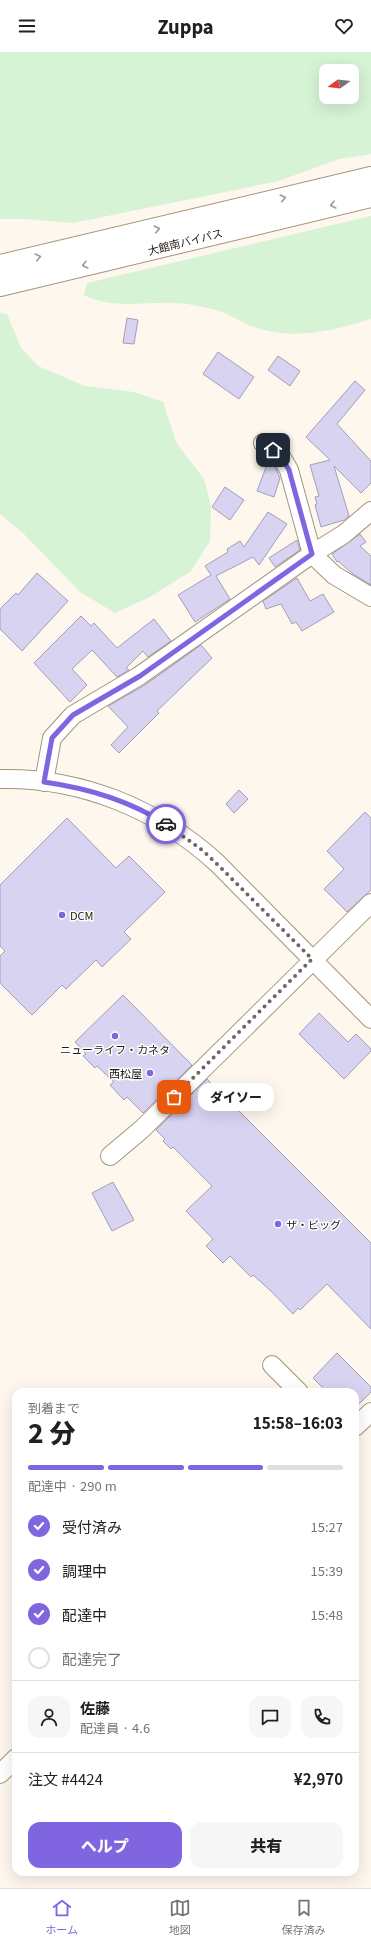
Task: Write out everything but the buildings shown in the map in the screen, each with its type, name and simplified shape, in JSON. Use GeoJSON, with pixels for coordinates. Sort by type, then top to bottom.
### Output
{"type":"FeatureCollection","features":[{"type":"Feature","properties":{"kind":"highway","name":"大館南バイパス"},"geometry":{"type":"LineString","coordinates":[[0,286],[121,247],[371,178]]}},
{"type":"Feature","properties":{"kind":"highway","name":"大館南バイパス"},"geometry":{"type":"LineString","coordinates":[[0,266],[121,247],[371,196]]}},
{"type":"Feature","properties":{"kind":"street"},"geometry":{"type":"LineString","coordinates":[[263,443],[282,458],[289,470],[312,554],[334,575],[371,597]]}},
{"type":"Feature","properties":{"kind":"street"},"geometry":{"type":"LineString","coordinates":[[44,782],[52,738],[73,715],[140,676],[312,554],[344,534],[371,512]]}},
{"type":"Feature","properties":{"kind":"street"},"geometry":{"type":"LineString","coordinates":[[0,779],[44,782],[68,786],[108,797],[147,813],[164,823],[202,850],[216,863],[371,1019]]}},
{"type":"Feature","properties":{"kind":"street"},"geometry":{"type":"LineString","coordinates":[[110,1156],[142,1129],[371,902]]}},
{"type":"Feature","properties":{"kind":"street"},"geometry":{"type":"LineString","coordinates":[[272,1364],[295,1388]]}},
{"type":"Feature","properties":{"kind":"street"},"geometry":{"type":"LineString","coordinates":[[359,1423],[371,1412]]}},
{"type":"Feature","properties":{"kind":"street"},"geometry":{"type":"LineString","coordinates":[[0,1774],[12,1762]]}},
{"type":"Feature","properties":{"kind":"green space"},"geometry":{"type":"Polygon","coordinates":[[[0,52],[371,52],[371,154],[339,159],[279,181],[73,223],[26,219],[0,219],[0,52]]]}},
{"type":"Feature","properties":{"kind":"green space"},"geometry":{"type":"Polygon","coordinates":[[[371,216],[371,319],[358,323],[318,332],[292,334],[278,333],[258,329],[209,308],[177,303],[118,304],[95,300],[84,295],[87,283],[371,216]]]}},
{"type":"Feature","properties":{"kind":"green space"},"geometry":{"type":"Polygon","coordinates":[[[0,313],[7,314],[21,348],[38,366],[85,386],[134,392],[163,402],[177,444],[204,479],[211,506],[210,541],[191,571],[150,597],[115,613],[80,592],[24,534],[0,514],[0,313]]]}},
{"type":"Feature","properties":{"kind":"way so far"},"geometry":{"type":"LineString","coordinates":[[166,824],[202,850],[312,959],[174,1097]]}},
{"type":"Feature","properties":{"kind":"place","name":"DCM"},"geometry":{"type":"Point","coordinates":[62,915]}},
{"type":"Feature","properties":{"kind":"place","name":"ニューライフ・カネタ"},"geometry":{"type":"Point","coordinates":[115,1036]}},
{"type":"Feature","properties":{"kind":"place","name":"西松屋"},"geometry":{"type":"Point","coordinates":[150,1073]}},
{"type":"Feature","properties":{"kind":"place","name":"ダイソー"},"geometry":{"type":"Point","coordinates":[174,1097]}},
{"type":"Feature","properties":{"kind":"place","name":"ザ・ビッグ"},"geometry":{"type":"Point","coordinates":[278,1224]}},
{"type":"Feature","properties":{"kind":"route"},"geometry":{"type":"LineString","coordinates":[[166,824],[147,813],[108,797],[68,786],[44,782],[52,738],[73,715],[140,676],[211,624],[312,554],[289,470],[282,458],[273,450]]}}]}
